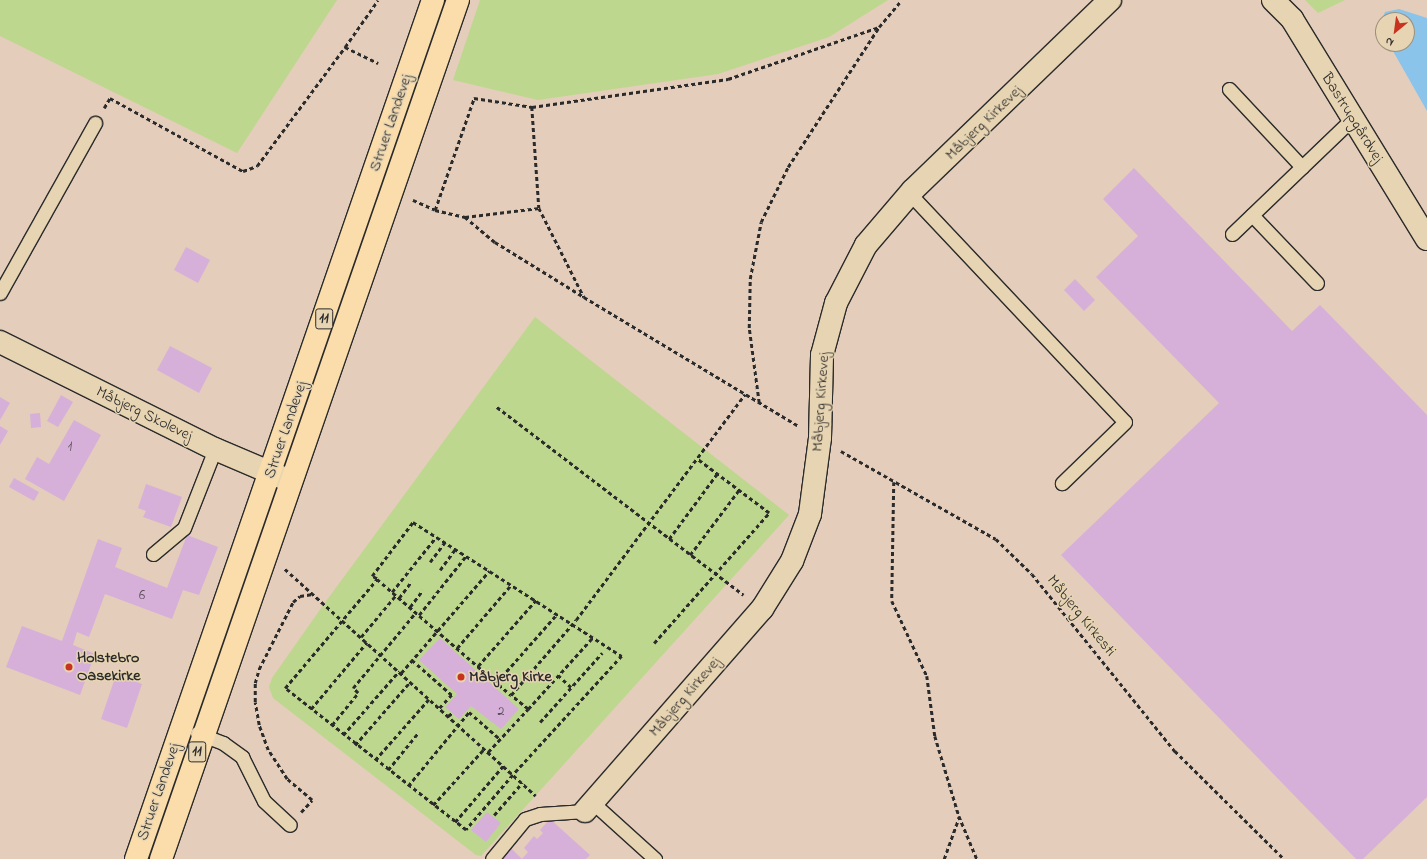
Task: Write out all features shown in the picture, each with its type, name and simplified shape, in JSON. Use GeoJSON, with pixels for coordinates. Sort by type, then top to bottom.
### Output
{"type":"FeatureCollection","features":[{"type":"Feature","properties":{"kind":"main road","name":"Struer Landevej"},"geometry":{"type":"LineString","coordinates":[[161,859],[264,556],[280,478],[433,0]]}},
{"type":"Feature","properties":{"kind":"main road","name":"Struer Landevej"},"geometry":{"type":"LineString","coordinates":[[136,859],[182,728],[392,190],[458,0]]}},
{"type":"Feature","properties":{"kind":"street","name":"Måbjerg Kirkevej"},"geometry":{"type":"LineString","coordinates":[[589,807],[762,609],[792,561],[810,514],[820,438],[822,355],[836,303],[866,245],[910,194],[1110,0]]}},
{"type":"Feature","properties":{"kind":"street","name":"Bastrupgårdvej"},"geometry":{"type":"LineString","coordinates":[[1273,0],[1292,19],[1427,239]]}},
{"type":"Feature","properties":{"kind":"street","name":"Måbjerg Skolevej"},"geometry":{"type":"LineString","coordinates":[[0,342],[215,449],[280,478]]}},
{"type":"Feature","properties":{"kind":"lane"},"geometry":{"type":"LineString","coordinates":[[1229,90],[1302,167]]}},
{"type":"Feature","properties":{"kind":"lane"},"geometry":{"type":"LineString","coordinates":[[1232,234],[1353,118]]}},
{"type":"Feature","properties":{"kind":"lane"},"geometry":{"type":"LineString","coordinates":[[0,293],[95,123]]}},
{"type":"Feature","properties":{"kind":"lane"},"geometry":{"type":"LineString","coordinates":[[910,194],[1125,422],[1062,483]]}},
{"type":"Feature","properties":{"kind":"lane"},"geometry":{"type":"LineString","coordinates":[[1252,215],[1317,283]]}},
{"type":"Feature","properties":{"kind":"lane"},"geometry":{"type":"LineString","coordinates":[[153,554],[184,528],[215,449]]}},
{"type":"Feature","properties":{"kind":"lane"},"geometry":{"type":"LineString","coordinates":[[182,728],[223,743],[242,757],[264,801],[290,825]]}},
{"type":"Feature","properties":{"kind":"lane"},"geometry":{"type":"LineString","coordinates":[[492,859],[525,819],[554,812],[589,807],[655,859]]}},
{"type":"Feature","properties":{"kind":"path"},"geometry":{"type":"LineString","coordinates":[[95,123],[110,98],[243,171],[257,166],[378,0]]}},
{"type":"Feature","properties":{"kind":"path"},"geometry":{"type":"LineString","coordinates":[[759,403],[749,328],[750,279],[761,222],[788,167],[879,27],[902,0]]}},
{"type":"Feature","properties":{"kind":"path"},"geometry":{"type":"LineString","coordinates":[[435,210],[474,98],[532,107],[728,80],[879,27]]}},
{"type":"Feature","properties":{"kind":"path"},"geometry":{"type":"LineString","coordinates":[[345,47],[378,63]]}},
{"type":"Feature","properties":{"kind":"path"},"geometry":{"type":"LineString","coordinates":[[532,107],[539,208],[584,297]]}},
{"type":"Feature","properties":{"kind":"path"},"geometry":{"type":"LineString","coordinates":[[392,190],[435,210],[465,217],[539,208]]}},
{"type":"Feature","properties":{"kind":"path","name":"Måbjerg Kirkesti"},"geometry":{"type":"LineString","coordinates":[[465,217],[495,242],[584,297],[759,403],[894,482],[996,539],[1032,574],[1175,751],[1284,859]]}},
{"type":"Feature","properties":{"kind":"path"},"geometry":{"type":"LineString","coordinates":[[511,695],[573,624],[745,394]]}},
{"type":"Feature","properties":{"kind":"path"},"geometry":{"type":"LineString","coordinates":[[497,407],[668,539],[762,609]]}},
{"type":"Feature","properties":{"kind":"path"},"geometry":{"type":"LineString","coordinates":[[654,643],[769,513],[697,459]]}},
{"type":"Feature","properties":{"kind":"path"},"geometry":{"type":"LineString","coordinates":[[668,539],[716,474]]}},
{"type":"Feature","properties":{"kind":"path"},"geometry":{"type":"LineString","coordinates":[[894,482],[892,601],[927,676],[935,736],[959,816],[977,859]]}},
{"type":"Feature","properties":{"kind":"path"},"geometry":{"type":"LineString","coordinates":[[690,555],[739,490]]}},
{"type":"Feature","properties":{"kind":"path"},"geometry":{"type":"LineString","coordinates":[[377,579],[285,688],[355,745],[466,830],[513,775],[622,656],[413,522],[372,576],[377,579],[416,612],[528,709]]}},
{"type":"Feature","properties":{"kind":"path"},"geometry":{"type":"LineString","coordinates":[[392,592],[436,537]]}},
{"type":"Feature","properties":{"kind":"path"},"geometry":{"type":"LineString","coordinates":[[430,562],[445,542]]}},
{"type":"Feature","properties":{"kind":"path"},"geometry":{"type":"LineString","coordinates":[[440,570],[456,549]]}},
{"type":"Feature","properties":{"kind":"path"},"geometry":{"type":"LineString","coordinates":[[264,556],[277,562],[554,812]]}},
{"type":"Feature","properties":{"kind":"path"},"geometry":{"type":"LineString","coordinates":[[419,615],[466,556]]}},
{"type":"Feature","properties":{"kind":"path"},"geometry":{"type":"LineString","coordinates":[[343,735],[412,660],[489,570]]}},
{"type":"Feature","properties":{"kind":"path"},"geometry":{"type":"LineString","coordinates":[[361,637],[412,581]]}},
{"type":"Feature","properties":{"kind":"path"},"geometry":{"type":"LineString","coordinates":[[457,648],[511,584]]}},
{"type":"Feature","properties":{"kind":"path"},"geometry":{"type":"LineString","coordinates":[[410,607],[423,590]]}},
{"type":"Feature","properties":{"kind":"path"},"geometry":{"type":"LineString","coordinates":[[290,825],[312,800],[287,779],[268,750],[259,725],[255,702],[255,683],[259,669],[293,602],[300,596],[313,594]]}},
{"type":"Feature","properties":{"kind":"path"},"geometry":{"type":"LineString","coordinates":[[478,666],[536,600]]}},
{"type":"Feature","properties":{"kind":"path"},"geometry":{"type":"LineString","coordinates":[[332,725],[358,693],[353,688],[416,612]]}},
{"type":"Feature","properties":{"kind":"path"},"geometry":{"type":"LineString","coordinates":[[497,682],[557,614]]}},
{"type":"Feature","properties":{"kind":"path"},"geometry":{"type":"LineString","coordinates":[[488,752],[593,637]]}},
{"type":"Feature","properties":{"kind":"path"},"geometry":{"type":"LineString","coordinates":[[311,709],[367,642]]}},
{"type":"Feature","properties":{"kind":"path"},"geometry":{"type":"LineString","coordinates":[[540,722],[602,653]]}},
{"type":"Feature","properties":{"kind":"path"},"geometry":{"type":"LineString","coordinates":[[412,660],[452,695],[440,708]]}},
{"type":"Feature","properties":{"kind":"path"},"geometry":{"type":"LineString","coordinates":[[558,675],[571,687]]}},
{"type":"Feature","properties":{"kind":"path"},"geometry":{"type":"LineString","coordinates":[[355,745],[410,682]]}},
{"type":"Feature","properties":{"kind":"path"},"geometry":{"type":"LineString","coordinates":[[376,760],[428,699]]}},
{"type":"Feature","properties":{"kind":"path"},"geometry":{"type":"LineString","coordinates":[[408,786],[469,712],[500,739]]}},
{"type":"Feature","properties":{"kind":"path"},"geometry":{"type":"LineString","coordinates":[[448,716],[452,713]]}},
{"type":"Feature","properties":{"kind":"path"},"geometry":{"type":"LineString","coordinates":[[388,770],[418,733]]}},
{"type":"Feature","properties":{"kind":"path"},"geometry":{"type":"LineString","coordinates":[[433,805],[484,749]]}},
{"type":"Feature","properties":{"kind":"path"},"geometry":{"type":"LineString","coordinates":[[455,822],[503,766]]}},
{"type":"Feature","properties":{"kind":"path"},"geometry":{"type":"LineString","coordinates":[[494,815],[522,783]]}},
{"type":"Feature","properties":{"kind":"path"},"geometry":{"type":"LineString","coordinates":[[944,859],[959,816]]}},
{"type":"Feature","properties":{"kind":"green space"},"geometry":{"type":"Polygon","coordinates":[[[0,0],[337,0],[237,153],[0,36],[0,0]]]}},
{"type":"Feature","properties":{"kind":"green space"},"geometry":{"type":"Polygon","coordinates":[[[480,0],[888,0],[829,37],[718,74],[538,100],[453,80],[480,0]]]}},
{"type":"Feature","properties":{"kind":"green space"},"geometry":{"type":"Polygon","coordinates":[[[1305,0],[1345,0],[1318,13],[1305,0]]]}},
{"type":"Feature","properties":{"kind":"green space"},"geometry":{"type":"Polygon","coordinates":[[[535,317],[789,515],[481,856],[476,855],[273,698],[269,687],[272,678],[324,604],[535,317]]]}},
{"type":"Feature","properties":{"kind":"water"},"geometry":{"type":"Polygon","coordinates":[[[1399,9],[1408,12],[1385,12],[1399,9]]]}},
{"type":"Feature","properties":{"kind":"water"},"geometry":{"type":"Polygon","coordinates":[[[1415,14],[1427,18],[1427,111],[1394,52],[1415,52],[1415,14]]]}},
{"type":"Feature","properties":{"kind":"building"},"geometry":{"type":"Polygon","coordinates":[[[1134,168],[1292,331],[1320,305],[1427,415],[1427,797],[1363,859],[1356,859],[1061,555],[1219,403],[1096,277],[1138,236],[1103,199],[1134,168]]]}},
{"type":"Feature","properties":{"kind":"building"},"geometry":{"type":"Polygon","coordinates":[[[186,247],[210,260],[198,283],[174,270],[186,247]]]}},
{"type":"Feature","properties":{"kind":"building"},"geometry":{"type":"Polygon","coordinates":[[[1075,279],[1095,300],[1084,311],[1064,290],[1075,279]]]}},
{"type":"Feature","properties":{"kind":"building"},"geometry":{"type":"Polygon","coordinates":[[[170,346],[212,368],[199,393],[157,370],[170,346]]]}},
{"type":"Feature","properties":{"kind":"building"},"geometry":{"type":"Polygon","coordinates":[[[61,395],[73,402],[58,427],[47,421],[61,395]]]}},
{"type":"Feature","properties":{"kind":"building"},"geometry":{"type":"Polygon","coordinates":[[[0,397],[10,403],[0,420],[0,397]]]}},
{"type":"Feature","properties":{"kind":"building"},"geometry":{"type":"Polygon","coordinates":[[[40,413],[41,427],[31,428],[30,414],[40,413]]]}},
{"type":"Feature","properties":{"kind":"building"},"geometry":{"type":"Polygon","coordinates":[[[74,420],[101,435],[64,501],[25,479],[37,457],[49,464],[74,420]]]}},
{"type":"Feature","properties":{"kind":"building"},"geometry":{"type":"Polygon","coordinates":[[[0,426],[8,431],[0,445],[0,426]]]}},
{"type":"Feature","properties":{"kind":"building"},"geometry":{"type":"Polygon","coordinates":[[[14,478],[39,492],[34,501],[9,487],[14,478]]]}},
{"type":"Feature","properties":{"kind":"building"},"geometry":{"type":"Polygon","coordinates":[[[146,484],[182,497],[171,527],[143,517],[146,511],[138,508],[146,484]]]}},
{"type":"Feature","properties":{"kind":"building"},"geometry":{"type":"Polygon","coordinates":[[[187,535],[218,547],[199,595],[183,590],[172,619],[105,594],[89,637],[77,632],[73,645],[95,654],[80,695],[6,667],[22,626],[62,641],[98,539],[122,548],[115,567],[167,588],[187,535]]]}},
{"type":"Feature","properties":{"kind":"building","name":"Måbjerg Kirke"},"geometry":{"type":"Polygon","coordinates":[[[440,638],[519,709],[501,729],[471,706],[459,719],[445,707],[457,694],[419,660],[440,638]]]}},
{"type":"Feature","properties":{"kind":"building"},"geometry":{"type":"Polygon","coordinates":[[[116,675],[142,684],[127,728],[101,719],[116,675]]]}},
{"type":"Feature","properties":{"kind":"building"},"geometry":{"type":"Polygon","coordinates":[[[487,812],[501,823],[486,842],[471,830],[487,812]]]}},
{"type":"Feature","properties":{"kind":"building"},"geometry":{"type":"Polygon","coordinates":[[[550,819],[590,855],[586,859],[522,859],[528,852],[524,848],[534,836],[537,839],[543,833],[540,830],[550,819]]]}},
{"type":"Feature","properties":{"kind":"building"},"geometry":{"type":"Polygon","coordinates":[[[510,847],[522,859],[500,859],[510,847]]]}},
{"type":"Feature","properties":{"kind":"place","name":"Holstebro Oasekirke"},"geometry":{"type":"Point","coordinates":[69,667]}},
{"type":"Feature","properties":{"kind":"place","name":"Måbjerg Kirke"},"geometry":{"type":"Point","coordinates":[461,677]}}]}
